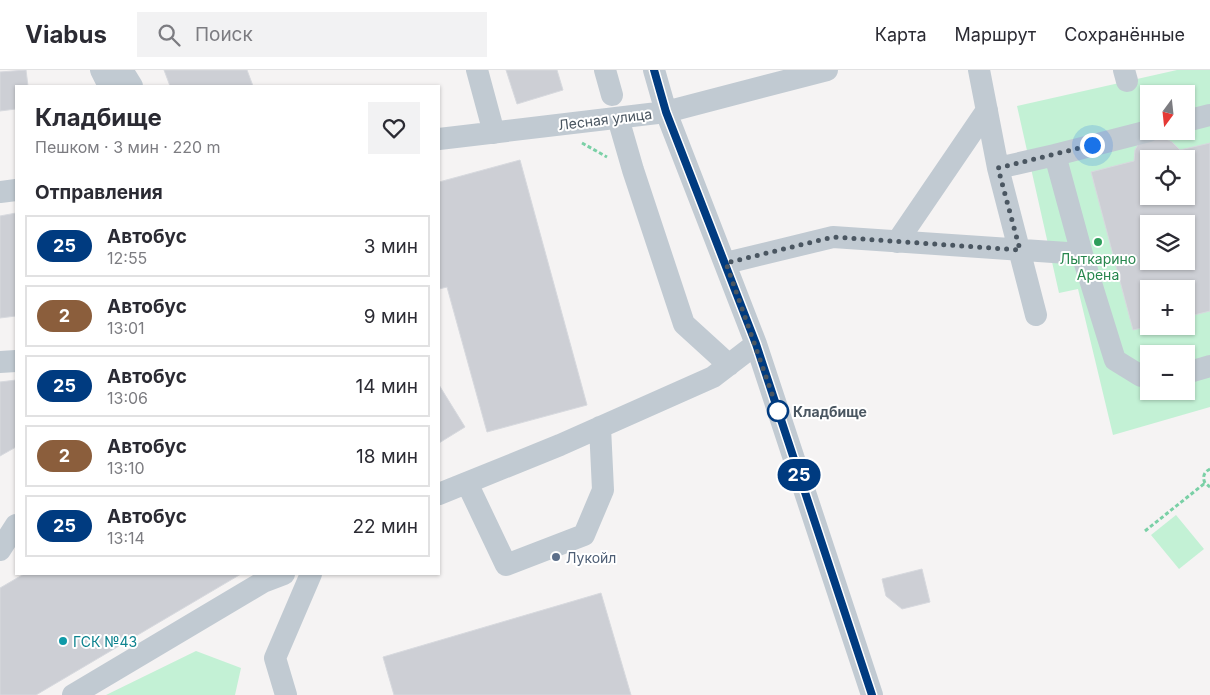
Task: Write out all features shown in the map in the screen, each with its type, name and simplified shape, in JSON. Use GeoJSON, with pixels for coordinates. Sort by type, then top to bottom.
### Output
{"type":"FeatureCollection","features":[{"type":"Feature","properties":{"kind":"street"},"geometry":{"type":"LineString","coordinates":[[101,70],[108,85]]}},
{"type":"Feature","properties":{"kind":"street"},"geometry":{"type":"LineString","coordinates":[[122,70],[131,85]]}},
{"type":"Feature","properties":{"kind":"street"},"geometry":{"type":"LineString","coordinates":[[477,70],[494,132]]}},
{"type":"Feature","properties":{"kind":"street"},"geometry":{"type":"LineString","coordinates":[[605,70],[612,95]]}},
{"type":"Feature","properties":{"kind":"street"},"geometry":{"type":"LineString","coordinates":[[654,70],[666,112],[756,344],[872,695]]}},
{"type":"Feature","properties":{"kind":"street","name":"Лесная улица"},"geometry":{"type":"LineString","coordinates":[[440,139],[666,112],[827,70]]}},
{"type":"Feature","properties":{"kind":"street"},"geometry":{"type":"LineString","coordinates":[[979,70],[998,168],[1036,315]]}},
{"type":"Feature","properties":{"kind":"street"},"geometry":{"type":"LineString","coordinates":[[897,242],[987,110]]}},
{"type":"Feature","properties":{"kind":"street"},"geometry":{"type":"LineString","coordinates":[[1195,119],[1210,115]]}},
{"type":"Feature","properties":{"kind":"street"},"geometry":{"type":"LineString","coordinates":[[618,118],[634,181],[668,290],[684,324],[688,339],[729,364]]}},
{"type":"Feature","properties":{"kind":"street"},"geometry":{"type":"LineString","coordinates":[[998,168],[1140,132]]}},
{"type":"Feature","properties":{"kind":"street"},"geometry":{"type":"LineString","coordinates":[[1055,155],[1082,254],[1115,360],[1140,375]]}},
{"type":"Feature","properties":{"kind":"street"},"geometry":{"type":"LineString","coordinates":[[0,192],[15,190]]}},
{"type":"Feature","properties":{"kind":"street"},"geometry":{"type":"LineString","coordinates":[[726,263],[833,237],[1082,254]]}},
{"type":"Feature","properties":{"kind":"street"},"geometry":{"type":"LineString","coordinates":[[440,494],[600,427],[713,377],[756,344]]}},
{"type":"Feature","properties":{"kind":"street"},"geometry":{"type":"LineString","coordinates":[[0,362],[15,361]]}},
{"type":"Feature","properties":{"kind":"street"},"geometry":{"type":"LineString","coordinates":[[1195,370],[1210,366]]}},
{"type":"Feature","properties":{"kind":"street"},"geometry":{"type":"LineString","coordinates":[[467,483],[506,565],[584,535],[603,490],[600,427]]}},
{"type":"Feature","properties":{"kind":"street"},"geometry":{"type":"LineString","coordinates":[[0,550],[15,527]]}},
{"type":"Feature","properties":{"kind":"street"},"geometry":{"type":"LineString","coordinates":[[73,695],[263,582],[281,575]]}},
{"type":"Feature","properties":{"kind":"street"},"geometry":{"type":"LineString","coordinates":[[286,695],[275,658],[311,575]]}},
{"type":"Feature","properties":{"kind":"path"},"geometry":{"type":"LineString","coordinates":[[574,140],[634,181]]}},
{"type":"Feature","properties":{"kind":"path"},"geometry":{"type":"LineString","coordinates":[[1210,469],[1204,474],[1205,483],[1210,487]]}},
{"type":"Feature","properties":{"kind":"path"},"geometry":{"type":"LineString","coordinates":[[1145,531],[1205,483]]}},
{"type":"Feature","properties":{"kind":"green space","name":"Лыткарино Арена"},"geometry":{"type":"Polygon","coordinates":[[[1177,70],[1210,70],[1210,407],[1113,435],[1078,289],[1059,293],[1017,106],[1177,70]]]}},
{"type":"Feature","properties":{"kind":"green space"},"geometry":{"type":"Polygon","coordinates":[[[1176,515],[1204,549],[1179,569],[1151,535],[1176,515]]]}},
{"type":"Feature","properties":{"kind":"green space"},"geometry":{"type":"Polygon","coordinates":[[[196,651],[241,668],[235,695],[106,695],[196,651]]]}},
{"type":"Feature","properties":{"kind":"building"},"geometry":{"type":"Polygon","coordinates":[[[26,70],[28,85],[15,85],[15,109],[0,111],[0,72],[26,70]]]}},
{"type":"Feature","properties":{"kind":"building"},"geometry":{"type":"Polygon","coordinates":[[[164,70],[247,70],[253,85],[170,85],[164,70]]]}},
{"type":"Feature","properties":{"kind":"building"},"geometry":{"type":"Polygon","coordinates":[[[506,70],[557,70],[563,90],[517,104],[506,70]]]}},
{"type":"Feature","properties":{"kind":"building"},"geometry":{"type":"Polygon","coordinates":[[[1168,140],[1180,150],[1210,143],[1210,311],[1195,315],[1195,280],[1140,280],[1140,328],[1133,330],[1091,172],[1134,161],[1135,150],[1140,141],[1168,140]]]}},
{"type":"Feature","properties":{"kind":"building"},"geometry":{"type":"Polygon","coordinates":[[[520,160],[587,405],[487,432],[447,287],[440,289],[440,182],[520,160]]]}},
{"type":"Feature","properties":{"kind":"building"},"geometry":{"type":"Polygon","coordinates":[[[15,213],[15,316],[0,318],[0,216],[15,213]]]}},
{"type":"Feature","properties":{"kind":"building"},"geometry":{"type":"Polygon","coordinates":[[[15,380],[15,448],[0,456],[0,382],[15,380]]]}},
{"type":"Feature","properties":{"kind":"building"},"geometry":{"type":"Polygon","coordinates":[[[440,387],[465,427],[440,442],[440,387]]]}},
{"type":"Feature","properties":{"kind":"building"},"geometry":{"type":"Polygon","coordinates":[[[922,569],[930,602],[902,609],[886,596],[882,579],[922,569]]]}},
{"type":"Feature","properties":{"kind":"building","name":"ГСК №43"},"geometry":{"type":"Polygon","coordinates":[[[22,575],[239,575],[36,695],[0,695],[0,588],[22,575]]]}},
{"type":"Feature","properties":{"kind":"building"},"geometry":{"type":"Polygon","coordinates":[[[601,593],[631,695],[394,695],[383,657],[601,593]]]}},
{"type":"Feature","properties":{"kind":"bus line","name":"25"},"geometry":{"type":"LineString","coordinates":[[654,70],[666,112],[756,344],[872,695]]}},
{"type":"Feature","properties":{"kind":"place","name":"Лыткарино Арена"},"geometry":{"type":"Point","coordinates":[1098,242]}},
{"type":"Feature","properties":{"kind":"place","name":"Кладбище"},"geometry":{"type":"Point","coordinates":[778,411]}},
{"type":"Feature","properties":{"kind":"place","name":"Лукойл"},"geometry":{"type":"Point","coordinates":[556,557]}},
{"type":"Feature","properties":{"kind":"place","name":"ГСК №43"},"geometry":{"type":"Point","coordinates":[63,641]}},
{"type":"Feature","properties":{"kind":"route"},"geometry":{"type":"LineString","coordinates":[[778,411],[726,263],[833,237],[1020,250],[998,168],[1092,145]]}}]}
